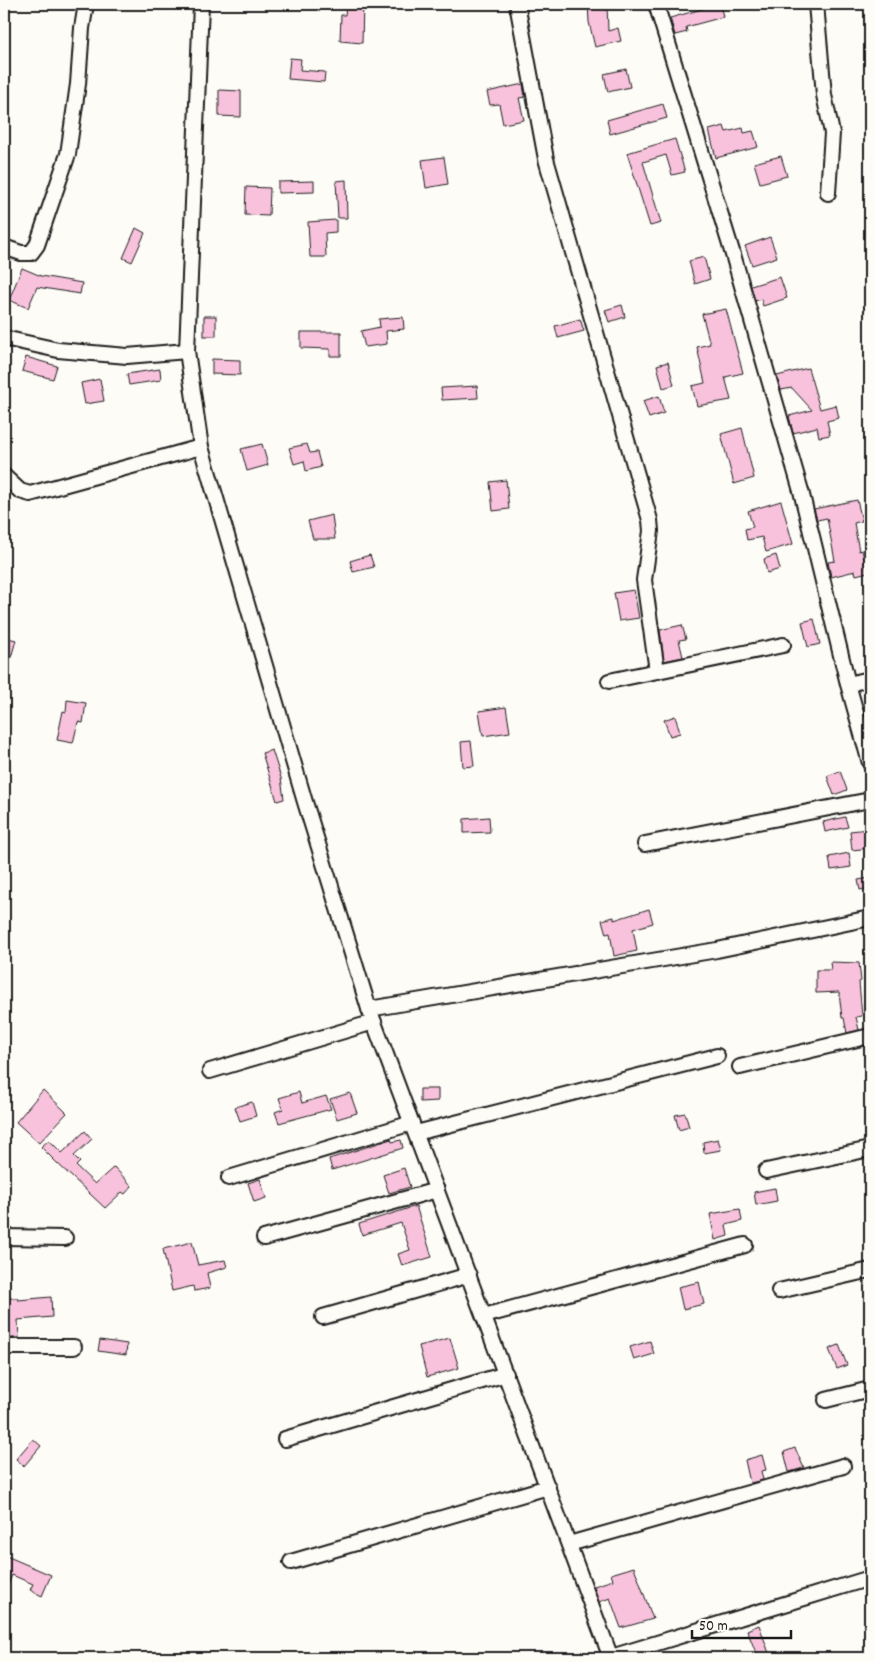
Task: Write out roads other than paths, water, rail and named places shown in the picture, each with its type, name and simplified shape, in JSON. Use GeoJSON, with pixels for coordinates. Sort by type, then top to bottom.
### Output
{"type":"FeatureCollection","features":[{"type":"Feature","properties":{"kind":"street"},"geometry":{"type":"LineString","coordinates":[[4,247],[21,253],[31,252],[37,245],[68,154],[78,84],[82,28],[86,4]]}},
{"type":"Feature","properties":{"kind":"street"},"geometry":{"type":"LineString","coordinates":[[201,4],[187,351],[201,447],[305,802],[372,1015],[611,1658],[870,1578]]}},
{"type":"Feature","properties":{"kind":"street"},"geometry":{"type":"LineString","coordinates":[[517,4],[546,159],[650,520],[651,531],[644,580],[657,671]]}},
{"type":"Feature","properties":{"kind":"street"},"geometry":{"type":"LineString","coordinates":[[656,4],[734,258],[801,491],[848,684],[870,763]]}},
{"type":"Feature","properties":{"kind":"street"},"geometry":{"type":"LineString","coordinates":[[816,4],[824,95],[832,133],[828,193]]}},
{"type":"Feature","properties":{"kind":"street"},"geometry":{"type":"LineString","coordinates":[[4,338],[58,350],[127,356],[187,351]]}},
{"type":"Feature","properties":{"kind":"street"},"geometry":{"type":"LineString","coordinates":[[4,476],[20,491],[30,494],[201,447]]}},
{"type":"Feature","properties":{"kind":"street"},"geometry":{"type":"LineString","coordinates":[[609,681],[783,645]]}},
{"type":"Feature","properties":{"kind":"street"},"geometry":{"type":"LineString","coordinates":[[848,684],[870,679]]}},
{"type":"Feature","properties":{"kind":"street"},"geometry":{"type":"LineString","coordinates":[[646,844],[870,800]]}},
{"type":"Feature","properties":{"kind":"street"},"geometry":{"type":"LineString","coordinates":[[210,1071],[372,1015],[717,950],[870,918]]}},
{"type":"Feature","properties":{"kind":"street"},"geometry":{"type":"LineString","coordinates":[[740,1066],[870,1036]]}},
{"type":"Feature","properties":{"kind":"street"},"geometry":{"type":"LineString","coordinates":[[229,1178],[414,1128],[717,1056]]}},
{"type":"Feature","properties":{"kind":"street"},"geometry":{"type":"LineString","coordinates":[[766,1172],[870,1149]]}},
{"type":"Feature","properties":{"kind":"street"},"geometry":{"type":"LineString","coordinates":[[264,1238],[437,1190]]}},
{"type":"Feature","properties":{"kind":"street"},"geometry":{"type":"LineString","coordinates":[[4,1237],[65,1238]]}},
{"type":"Feature","properties":{"kind":"street"},"geometry":{"type":"LineString","coordinates":[[484,1316],[746,1245]]}},
{"type":"Feature","properties":{"kind":"street"},"geometry":{"type":"LineString","coordinates":[[779,1291],[870,1270]]}},
{"type":"Feature","properties":{"kind":"street"},"geometry":{"type":"LineString","coordinates":[[323,1317],[469,1275]]}},
{"type":"Feature","properties":{"kind":"street"},"geometry":{"type":"LineString","coordinates":[[4,1347],[74,1347]]}},
{"type":"Feature","properties":{"kind":"street"},"geometry":{"type":"LineString","coordinates":[[285,1439],[506,1374]]}},
{"type":"Feature","properties":{"kind":"street"},"geometry":{"type":"LineString","coordinates":[[826,1400],[870,1390]]}},
{"type":"Feature","properties":{"kind":"street"},"geometry":{"type":"LineString","coordinates":[[569,1544],[843,1466]]}},
{"type":"Feature","properties":{"kind":"street"},"geometry":{"type":"LineString","coordinates":[[290,1562],[548,1487]]}}]}
